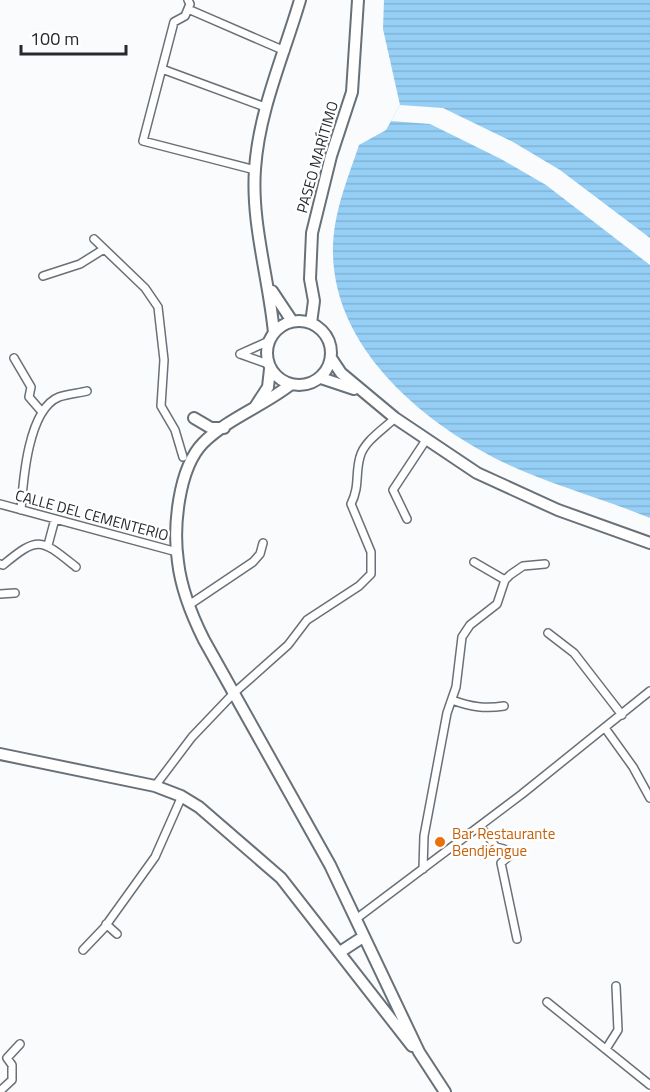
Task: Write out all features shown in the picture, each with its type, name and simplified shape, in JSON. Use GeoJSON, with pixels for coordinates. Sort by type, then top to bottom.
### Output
{"type":"FeatureCollection","features":[{"type":"Feature","properties":{"kind":"main road"},"geometry":{"type":"LineString","coordinates":[[253,410],[265,394],[271,337],[267,283],[255,200],[255,170],[266,107],[300,0]]}},
{"type":"Feature","properties":{"kind":"main road","name":"PASEO MARÍTIMO"},"geometry":{"type":"LineString","coordinates":[[310,323],[314,300],[310,279],[312,233],[352,92],[358,0]]}},
{"type":"Feature","properties":{"kind":"main road"},"geometry":{"type":"LineString","coordinates":[[267,283],[292,321]]}},
{"type":"Feature","properties":{"kind":"main road"},"geometry":{"type":"LineString","coordinates":[[271,337],[292,321],[310,323],[328,339],[331,358],[342,373],[363,393],[426,440],[477,473],[558,510],[650,543]]}},
{"type":"Feature","properties":{"kind":"main road"},"geometry":{"type":"LineString","coordinates":[[269,367],[279,379],[290,385],[306,385],[321,378],[331,358]]}},
{"type":"Feature","properties":{"kind":"main road"},"geometry":{"type":"LineString","coordinates":[[321,378],[363,393]]}},
{"type":"Feature","properties":{"kind":"main road"},"geometry":{"type":"LineString","coordinates":[[290,385],[202,444],[188,468],[181,487],[177,552],[189,605],[204,640],[324,856],[419,1052],[445,1092]]}},
{"type":"Feature","properties":{"kind":"main road"},"geometry":{"type":"LineString","coordinates":[[194,418],[211,428],[225,428]]}},
{"type":"Feature","properties":{"kind":"main road"},"geometry":{"type":"LineString","coordinates":[[0,754],[155,786],[182,796],[222,825],[281,879],[340,952],[401,1035],[419,1052]]}},
{"type":"Feature","properties":{"kind":"main road"},"geometry":{"type":"LineString","coordinates":[[340,952],[363,937]]}},
{"type":"Feature","properties":{"kind":"street"},"geometry":{"type":"LineString","coordinates":[[188,0],[185,16],[174,22],[143,141],[255,170]]}},
{"type":"Feature","properties":{"kind":"street"},"geometry":{"type":"LineString","coordinates":[[188,9],[285,51]]}},
{"type":"Feature","properties":{"kind":"street"},"geometry":{"type":"LineString","coordinates":[[162,69],[266,107]]}},
{"type":"Feature","properties":{"kind":"street"},"geometry":{"type":"LineString","coordinates":[[94,239],[145,288],[158,307],[164,360],[161,406],[175,430],[183,457]]}},
{"type":"Feature","properties":{"kind":"street"},"geometry":{"type":"LineString","coordinates":[[43,276],[80,264],[104,249]]}},
{"type":"Feature","properties":{"kind":"street"},"geometry":{"type":"LineString","coordinates":[[269,367],[240,354],[271,337]]}},
{"type":"Feature","properties":{"kind":"street"},"geometry":{"type":"LineString","coordinates":[[14,358],[31,387],[29,397],[42,412]]}},
{"type":"Feature","properties":{"kind":"street"},"geometry":{"type":"LineString","coordinates":[[21,510],[25,461],[42,412],[57,398],[87,392]]}},
{"type":"Feature","properties":{"kind":"street"},"geometry":{"type":"LineString","coordinates":[[155,786],[192,737],[234,693],[288,645],[315,613],[359,586],[371,574],[371,552],[351,504],[357,491],[361,454],[371,440],[395,418]]}},
{"type":"Feature","properties":{"kind":"street"},"geometry":{"type":"LineString","coordinates":[[407,519],[393,490],[426,440]]}},
{"type":"Feature","properties":{"kind":"street","name":"CALLE DEL CEMENTERIO"},"geometry":{"type":"LineString","coordinates":[[0,504],[177,552]]}},
{"type":"Feature","properties":{"kind":"street"},"geometry":{"type":"LineString","coordinates":[[48,545],[55,519]]}},
{"type":"Feature","properties":{"kind":"street"},"geometry":{"type":"LineString","coordinates":[[0,564],[3,565],[24,547],[40,543],[48,545],[76,567]]}},
{"type":"Feature","properties":{"kind":"street"},"geometry":{"type":"LineString","coordinates":[[189,605],[253,562],[260,554],[262,543]]}},
{"type":"Feature","properties":{"kind":"street"},"geometry":{"type":"LineString","coordinates":[[474,562],[506,580]]}},
{"type":"Feature","properties":{"kind":"street"},"geometry":{"type":"LineString","coordinates":[[423,869],[424,836],[438,757],[459,671],[462,637],[470,625],[497,604],[506,580],[523,566],[545,564]]}},
{"type":"Feature","properties":{"kind":"street"},"geometry":{"type":"LineString","coordinates":[[0,594],[15,593]]}},
{"type":"Feature","properties":{"kind":"street"},"geometry":{"type":"LineString","coordinates":[[548,633],[574,653],[622,715]]}},
{"type":"Feature","properties":{"kind":"street"},"geometry":{"type":"LineString","coordinates":[[356,919],[622,715],[650,691]]}},
{"type":"Feature","properties":{"kind":"street"},"geometry":{"type":"LineString","coordinates":[[452,700],[471,707],[488,709],[504,706]]}},
{"type":"Feature","properties":{"kind":"street"},"geometry":{"type":"LineString","coordinates":[[605,728],[633,767],[650,798]]}},
{"type":"Feature","properties":{"kind":"street"},"geometry":{"type":"LineString","coordinates":[[83,950],[106,924],[155,857],[182,796]]}},
{"type":"Feature","properties":{"kind":"street"},"geometry":{"type":"LineString","coordinates":[[480,825],[496,847],[504,849],[508,857],[501,863],[518,939]]}},
{"type":"Feature","properties":{"kind":"street"},"geometry":{"type":"LineString","coordinates":[[106,924],[117,934]]}},
{"type":"Feature","properties":{"kind":"street"},"geometry":{"type":"LineString","coordinates":[[606,1049],[618,1030],[615,986]]}},
{"type":"Feature","properties":{"kind":"street"},"geometry":{"type":"LineString","coordinates":[[547,1002],[649,1084],[644,1092]]}},
{"type":"Feature","properties":{"kind":"street"},"geometry":{"type":"LineString","coordinates":[[0,1091],[12,1080],[12,1065],[7,1058],[20,1044]]}},
{"type":"Feature","properties":{"kind":"water"},"geometry":{"type":"Polygon","coordinates":[[[384,0],[650,0],[650,518],[509,465],[477,449],[446,429],[389,379],[365,350],[348,318],[336,283],[333,246],[339,207],[359,145],[386,130],[400,105],[383,29],[384,0]]]}},
{"type":"Feature","properties":{"kind":"pier"},"geometry":{"type":"Polygon","coordinates":[[[400,105],[443,108],[513,142],[560,170],[650,238],[650,265],[546,185],[501,159],[430,124],[391,121],[400,105]]]}},
{"type":"Feature","properties":{"kind":"place","name":"Bar Restaurante Bendjéngue"},"geometry":{"type":"Point","coordinates":[440,842]}}]}
